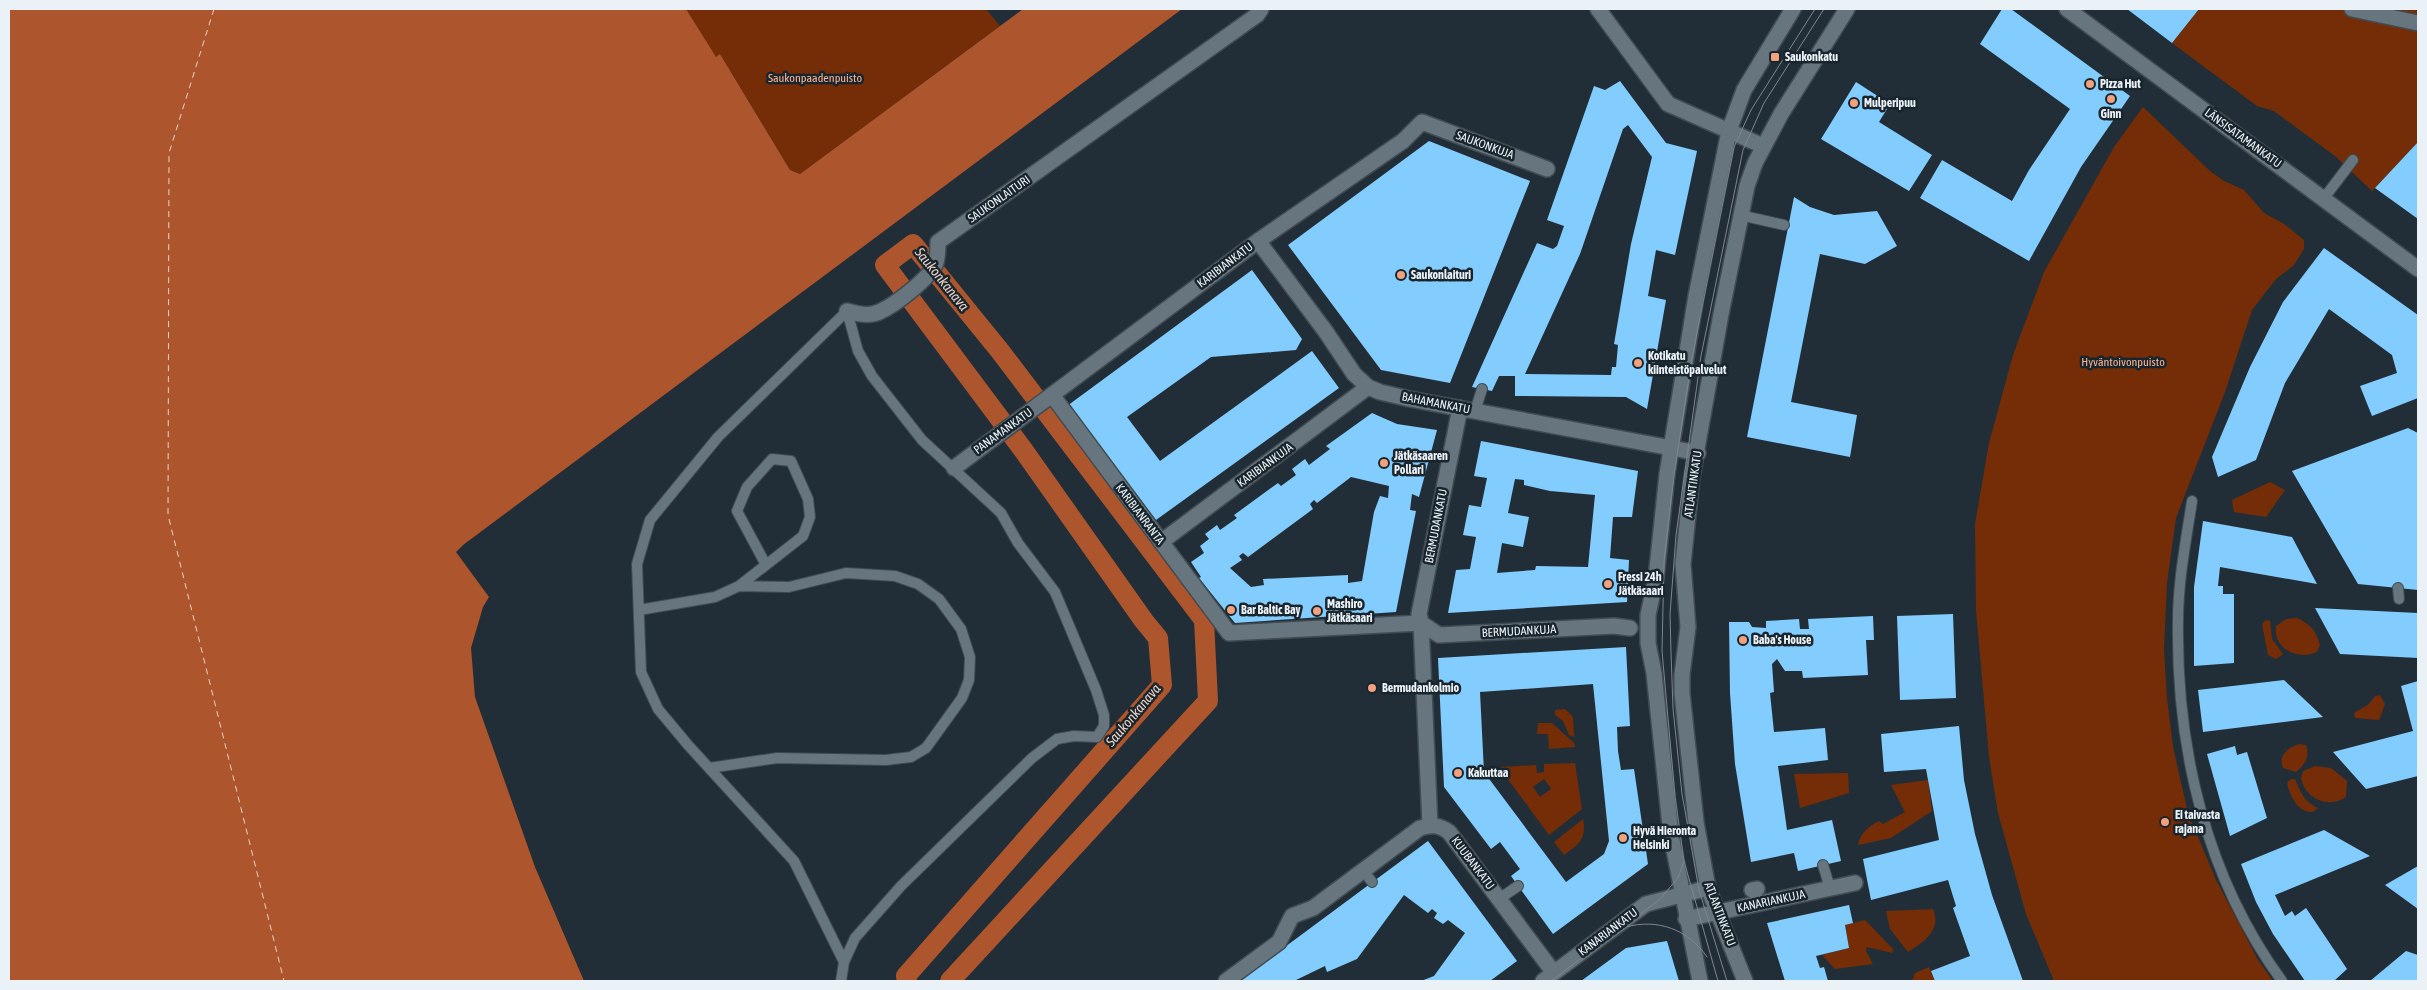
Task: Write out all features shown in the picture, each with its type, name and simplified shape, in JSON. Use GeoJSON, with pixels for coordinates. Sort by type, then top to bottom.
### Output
{"type":"FeatureCollection","features":[{"type":"Feature","properties":{"kind":"street","name":"SAUKONLAITURI"},"geometry":{"type":"LineString","coordinates":[[847,311],[860,315],[880,312],[893,303],[923,280],[934,267],[938,254],[938,242],[1257,15],[1261,9]]}},
{"type":"Feature","properties":{"kind":"street"},"geometry":{"type":"LineString","coordinates":[[1598,9],[1668,104],[1763,146]]}},
{"type":"Feature","properties":{"kind":"street","name":"ATLANTINKATU"},"geometry":{"type":"LineString","coordinates":[[1745,981],[1708,888],[1694,806],[1682,676],[1688,627],[1683,564],[1692,477],[1685,451],[1696,296],[1729,131],[1744,90],[1793,9]]}},
{"type":"Feature","properties":{"kind":"street","name":"ATLANTINKATU"},"geometry":{"type":"LineString","coordinates":[[1700,981],[1670,835],[1654,673],[1648,643],[1648,615],[1747,186],[1763,146],[1781,114],[1847,9]]}},
{"type":"Feature","properties":{"kind":"street","name":"LÄNSISATAMANKATU"},"geometry":{"type":"LineString","coordinates":[[2067,9],[2418,268]]}},
{"type":"Feature","properties":{"kind":"street"},"geometry":{"type":"LineString","coordinates":[[2352,9],[2418,23]]}},
{"type":"Feature","properties":{"kind":"street","name":"KARIBIANKATU"},"geometry":{"type":"LineString","coordinates":[[1050,397],[1258,240],[1403,140],[1422,122]]}},
{"type":"Feature","properties":{"kind":"street","name":"SAUKONKUJA"},"geometry":{"type":"LineString","coordinates":[[1422,122],[1547,168]]}},
{"type":"Feature","properties":{"kind":"street","name":"BAHAMANKATU"},"geometry":{"type":"LineString","coordinates":[[1258,240],[1326,332],[1354,374],[1368,387],[1380,392],[1685,451]]}},
{"type":"Feature","properties":{"kind":"street","name":"KARIBIANKUJA"},"geometry":{"type":"LineString","coordinates":[[1160,542],[1368,387]]}},
{"type":"Feature","properties":{"kind":"street","name":"PANAMANKATU"},"geometry":{"type":"LineString","coordinates":[[954,468],[1050,397]]}},
{"type":"Feature","properties":{"kind":"street","name":"KARIBIANRANTA"},"geometry":{"type":"LineString","coordinates":[[1050,397],[1229,633],[1420,619]]}},
{"type":"Feature","properties":{"kind":"street","name":"BERMUDANKATU"},"geometry":{"type":"LineString","coordinates":[[1420,619],[1468,409]]}},
{"type":"Feature","properties":{"kind":"street"},"geometry":{"type":"LineString","coordinates":[[1226,981],[1280,942],[1292,916],[1312,908],[1368,876],[1420,828],[1430,825],[1420,619]]}},
{"type":"Feature","properties":{"kind":"street","name":"BERMUDANKUJA"},"geometry":{"type":"LineString","coordinates":[[1420,619],[1439,636],[1614,626],[1630,628]]}},
{"type":"Feature","properties":{"kind":"street","name":"KUUBANKATU"},"geometry":{"type":"LineString","coordinates":[[1430,825],[1441,826],[1450,832],[1499,899],[1548,977]]}},
{"type":"Feature","properties":{"kind":"street","name":"KANARIANKUJA"},"geometry":{"type":"LineString","coordinates":[[1686,919],[1855,883]]}},
{"type":"Feature","properties":{"kind":"street","name":"KANARIANKATU"},"geometry":{"type":"LineString","coordinates":[[1548,977],[1646,904],[1708,888]]}},
{"type":"Feature","properties":{"kind":"lane"},"geometry":{"type":"LineString","coordinates":[[2324,198],[2353,160]]}},
{"type":"Feature","properties":{"kind":"lane"},"geometry":{"type":"LineString","coordinates":[[1740,215],[1784,225]]}},
{"type":"Feature","properties":{"kind":"lane"},"geometry":{"type":"LineString","coordinates":[[841,981],[844,962],[855,938],[901,886],[1032,758],[1057,739],[1074,736],[1097,737],[1104,726],[1104,715],[1096,690],[1054,592],[1018,543],[1001,513],[922,440],[872,376],[858,351],[847,311],[718,437],[650,520],[637,564],[642,672],[658,709],[794,861],[844,962]]}},
{"type":"Feature","properties":{"kind":"lane"},"geometry":{"type":"LineString","coordinates":[[1468,409],[1482,389]]}},
{"type":"Feature","properties":{"kind":"lane"},"geometry":{"type":"LineString","coordinates":[[639,610],[715,597],[739,586],[766,565],[803,536],[810,517],[808,500],[791,461],[783,459],[772,459],[747,487],[737,511],[766,565]]}},
{"type":"Feature","properties":{"kind":"lane"},"geometry":{"type":"LineString","coordinates":[[2192,501],[2180,586],[2178,620],[2180,694],[2188,755],[2201,818],[2216,858],[2245,920],[2282,981]]}},
{"type":"Feature","properties":{"kind":"lane"},"geometry":{"type":"LineString","coordinates":[[709,768],[777,758],[886,760],[911,757],[926,748],[962,698],[969,680],[970,657],[961,629],[939,600],[918,584],[895,576],[846,573],[789,588],[739,586]]}},
{"type":"Feature","properties":{"kind":"lane"},"geometry":{"type":"LineString","coordinates":[[2398,588],[2399,599]]}},
{"type":"Feature","properties":{"kind":"lane"},"geometry":{"type":"LineString","coordinates":[[1823,865],[1830,888]]}},
{"type":"Feature","properties":{"kind":"lane"},"geometry":{"type":"LineString","coordinates":[[1499,899],[1518,886]]}},
{"type":"Feature","properties":{"kind":"green space","name":"Saukonpaadenpuisto"},"geometry":{"type":"Polygon","coordinates":[[[686,9],[986,9],[1000,26],[800,174],[790,170],[720,54],[716,58],[686,9]]]}},
{"type":"Feature","properties":{"kind":"green space"},"geometry":{"type":"Polygon","coordinates":[[[2199,9],[2418,9],[2418,142],[2372,191],[2335,156],[2274,111],[2257,106],[2172,43],[2199,9]]]}},
{"type":"Feature","properties":{"kind":"green space","name":"Hyväntoivonpuisto"},"geometry":{"type":"Polygon","coordinates":[[[2143,107],[2210,171],[2224,181],[2244,190],[2264,213],[2284,224],[2304,240],[2304,249],[2294,265],[2276,279],[2252,310],[2225,392],[2176,518],[2167,583],[2164,649],[2173,747],[2188,813],[2216,880],[2258,960],[2273,981],[2054,981],[2026,914],[1998,813],[1989,757],[1976,610],[1975,524],[1989,443],[2013,355],[2044,272],[2114,147],[2143,107]]]}},
{"type":"Feature","properties":{"kind":"green space"},"geometry":{"type":"Polygon","coordinates":[[[2270,482],[2285,490],[2266,517],[2234,512],[2232,500],[2270,482]]]}},
{"type":"Feature","properties":{"kind":"green space"},"geometry":{"type":"Polygon","coordinates":[[[2297,618],[2309,625],[2317,635],[2320,645],[2317,652],[2302,655],[2295,654],[2288,651],[2278,641],[2276,626],[2286,619],[2297,618]]]}},
{"type":"Feature","properties":{"kind":"green space"},"geometry":{"type":"Polygon","coordinates":[[[2266,620],[2270,621],[2272,639],[2283,654],[2276,659],[2268,655],[2262,624],[2266,620]]]}},
{"type":"Feature","properties":{"kind":"green space"},"geometry":{"type":"Polygon","coordinates":[[[2380,695],[2385,704],[2379,720],[2355,718],[2354,713],[2369,704],[2375,696],[2380,695]]]}},
{"type":"Feature","properties":{"kind":"green space"},"geometry":{"type":"Polygon","coordinates":[[[1565,709],[1573,717],[1574,737],[1569,735],[1563,721],[1555,715],[1555,710],[1565,709]]]}},
{"type":"Feature","properties":{"kind":"green space"},"geometry":{"type":"Polygon","coordinates":[[[1538,723],[1552,723],[1574,743],[1575,747],[1549,749],[1548,734],[1537,734],[1538,723]]]}},
{"type":"Feature","properties":{"kind":"green space"},"geometry":{"type":"Polygon","coordinates":[[[2300,744],[2306,745],[2307,749],[2307,757],[2302,767],[2296,772],[2283,768],[2282,759],[2285,752],[2300,744]]]}},
{"type":"Feature","properties":{"kind":"green space"},"geometry":{"type":"Polygon","coordinates":[[[1575,763],[1582,809],[1549,835],[1501,767],[1536,765],[1537,773],[1544,772],[1544,764],[1575,763]],[[1544,779],[1533,787],[1540,797],[1551,789],[1544,779]]]}},
{"type":"Feature","properties":{"kind":"green space"},"geometry":{"type":"Polygon","coordinates":[[[2315,766],[2331,768],[2347,781],[2346,797],[2332,802],[2325,802],[2307,792],[2301,778],[2303,771],[2315,766]]]}},
{"type":"Feature","properties":{"kind":"green space"},"geometry":{"type":"Polygon","coordinates":[[[1848,773],[1849,793],[1800,808],[1794,774],[1848,773]]]}},
{"type":"Feature","properties":{"kind":"green space"},"geometry":{"type":"Polygon","coordinates":[[[2291,779],[2295,779],[2306,799],[2318,808],[2313,812],[2303,810],[2296,803],[2287,783],[2291,779]]]}},
{"type":"Feature","properties":{"kind":"green space"},"geometry":{"type":"Polygon","coordinates":[[[1928,780],[1932,811],[1891,838],[1858,845],[1863,833],[1872,825],[1879,821],[1883,824],[1905,812],[1891,785],[1928,780]]]}},
{"type":"Feature","properties":{"kind":"green space"},"geometry":{"type":"Polygon","coordinates":[[[1583,819],[1584,832],[1581,840],[1564,855],[1554,842],[1583,819]]]}},
{"type":"Feature","properties":{"kind":"green space"},"geometry":{"type":"Polygon","coordinates":[[[1933,909],[1935,923],[1930,935],[1908,952],[1890,929],[1886,911],[1933,909]]]}},
{"type":"Feature","properties":{"kind":"green space"},"geometry":{"type":"Polygon","coordinates":[[[1865,920],[1893,949],[1892,953],[1867,947],[1866,951],[1873,964],[1835,969],[1822,955],[1849,948],[1845,925],[1865,920]]]}},
{"type":"Feature","properties":{"kind":"green space"},"geometry":{"type":"Polygon","coordinates":[[[1929,967],[1935,981],[1912,981],[1915,973],[1929,967]]]}},
{"type":"Feature","properties":{"kind":"shaded area"},"geometry":{"type":"Polygon","coordinates":[[[9,9],[686,9],[716,57],[720,54],[790,170],[800,174],[1023,9],[1182,9],[456,552],[489,597],[483,607],[471,648],[475,697],[535,867],[584,981],[9,981],[9,9]]]}},
{"type":"Feature","properties":{"kind":"building"},"geometry":{"type":"Polygon","coordinates":[[[2002,9],[2011,9],[2130,96],[2081,167],[2029,261],[1920,198],[1942,160],[2012,201],[2029,170],[2070,109],[1980,44],[2002,9]]]}},
{"type":"Feature","properties":{"kind":"building"},"geometry":{"type":"Polygon","coordinates":[[[2127,9],[2199,9],[2172,43],[2127,9]]]}},
{"type":"Feature","properties":{"kind":"building"},"geometry":{"type":"Polygon","coordinates":[[[1620,81],[1666,143],[1697,151],[1675,255],[1656,250],[1648,296],[1666,300],[1647,409],[1626,397],[1515,396],[1515,376],[1499,376],[1492,391],[1472,387],[1537,243],[1553,249],[1557,246],[1564,226],[1547,220],[1594,86],[1605,90],[1620,81]],[[1628,125],[1623,129],[1580,254],[1525,374],[1611,375],[1612,367],[1616,367],[1618,345],[1614,344],[1631,244],[1652,157],[1628,125]]]}},
{"type":"Feature","properties":{"kind":"building"},"geometry":{"type":"Polygon","coordinates":[[[1856,82],[1890,104],[1879,122],[1932,155],[1909,191],[1821,139],[1856,82]]]}},
{"type":"Feature","properties":{"kind":"building","name":"Saukonlaituri"},"geometry":{"type":"Polygon","coordinates":[[[1429,141],[1530,181],[1450,383],[1381,370],[1288,245],[1429,141]]]}},
{"type":"Feature","properties":{"kind":"building"},"geometry":{"type":"Polygon","coordinates":[[[2418,142],[2418,219],[2375,188],[2418,142]]]}},
{"type":"Feature","properties":{"kind":"building"},"geometry":{"type":"Polygon","coordinates":[[[1794,197],[1810,207],[1834,215],[1877,211],[1897,246],[1865,264],[1820,254],[1791,402],[1857,415],[1850,457],[1747,437],[1794,197]]]}},
{"type":"Feature","properties":{"kind":"building"},"geometry":{"type":"Polygon","coordinates":[[[2324,248],[2418,315],[2418,398],[2372,416],[2360,386],[2397,373],[2392,355],[2329,309],[2285,383],[2256,460],[2218,477],[2212,457],[2250,367],[2283,302],[2324,248]]]}},
{"type":"Feature","properties":{"kind":"building"},"geometry":{"type":"Polygon","coordinates":[[[1252,270],[1302,339],[1296,350],[1211,357],[1127,417],[1160,461],[1312,351],[1339,388],[1156,520],[1067,406],[1252,270]]]}},
{"type":"Feature","properties":{"kind":"building"},"geometry":{"type":"Polygon","coordinates":[[[1372,413],[1397,424],[1437,430],[1419,497],[1412,494],[1410,510],[1416,511],[1396,612],[1235,623],[1199,578],[1201,577],[1191,562],[1204,553],[1200,546],[1209,539],[1205,534],[1217,525],[1220,530],[1237,518],[1234,515],[1278,483],[1281,486],[1296,475],[1292,469],[1305,459],[1309,465],[1330,449],[1326,446],[1372,413]],[[1351,477],[1317,503],[1314,500],[1310,504],[1313,509],[1248,557],[1243,553],[1239,556],[1242,560],[1230,568],[1251,587],[1264,585],[1263,579],[1348,575],[1348,583],[1362,581],[1374,512],[1380,496],[1388,498],[1389,486],[1351,477]]]}},
{"type":"Feature","properties":{"kind":"building"},"geometry":{"type":"Polygon","coordinates":[[[2408,428],[2418,433],[2418,590],[2358,584],[2292,471],[2408,428]]]}},
{"type":"Feature","properties":{"kind":"building"},"geometry":{"type":"Polygon","coordinates":[[[1481,441],[1638,471],[1632,517],[1613,517],[1610,558],[1629,560],[1627,602],[1448,613],[1456,570],[1470,569],[1476,537],[1463,535],[1469,505],[1481,507],[1487,478],[1474,476],[1481,441]],[[1515,479],[1508,513],[1529,517],[1523,547],[1502,543],[1497,573],[1535,570],[1536,566],[1588,567],[1595,495],[1550,491],[1524,485],[1524,480],[1515,479]]]}},
{"type":"Feature","properties":{"kind":"building"},"geometry":{"type":"Polygon","coordinates":[[[2203,521],[2292,537],[2317,584],[2220,567],[2218,586],[2223,586],[2223,594],[2234,594],[2234,663],[2194,666],[2194,587],[2203,521]]]}},
{"type":"Feature","properties":{"kind":"building"},"geometry":{"type":"Polygon","coordinates":[[[2315,608],[2418,613],[2418,658],[2340,654],[2315,608]]]}},
{"type":"Feature","properties":{"kind":"building"},"geometry":{"type":"Polygon","coordinates":[[[1953,614],[1956,698],[1900,700],[1897,616],[1953,614]]]}},
{"type":"Feature","properties":{"kind":"building"},"geometry":{"type":"Polygon","coordinates":[[[1873,616],[1874,640],[1866,640],[1868,675],[1803,678],[1802,671],[1785,671],[1777,659],[1772,664],[1774,692],[1770,693],[1774,732],[1825,728],[1828,760],[1778,766],[1787,830],[1832,820],[1841,861],[1798,871],[1794,853],[1751,862],[1735,764],[1730,693],[1729,622],[1749,622],[1752,627],[1766,628],[1766,621],[1799,619],[1800,629],[1809,629],[1808,619],[1873,616]]]}},
{"type":"Feature","properties":{"kind":"building"},"geometry":{"type":"Polygon","coordinates":[[[1626,647],[1630,726],[1617,727],[1618,751],[1621,770],[1634,769],[1648,864],[1553,934],[1511,876],[1520,869],[1500,842],[1491,849],[1444,787],[1438,658],[1626,647]],[[1593,684],[1480,692],[1484,772],[1566,882],[1604,854],[1609,841],[1593,684]]]}},
{"type":"Feature","properties":{"kind":"building"},"geometry":{"type":"Polygon","coordinates":[[[2284,680],[2323,717],[2203,732],[2198,690],[2284,680]]]}},
{"type":"Feature","properties":{"kind":"building"},"geometry":{"type":"Polygon","coordinates":[[[2418,681],[2418,776],[2366,789],[2333,752],[2413,731],[2401,686],[2418,681]]]}},
{"type":"Feature","properties":{"kind":"building"},"geometry":{"type":"Polygon","coordinates":[[[1959,726],[1964,780],[1975,834],[1992,895],[2023,981],[1935,981],[1931,971],[1970,956],[1953,908],[1956,906],[1948,880],[1871,900],[1863,859],[1939,840],[1926,769],[1884,772],[1881,734],[1959,726]]]}},
{"type":"Feature","properties":{"kind":"building"},"geometry":{"type":"Polygon","coordinates":[[[2235,746],[2237,755],[2247,752],[2267,818],[2230,836],[2207,754],[2235,746]]]}},
{"type":"Feature","properties":{"kind":"building"},"geometry":{"type":"Polygon","coordinates":[[[2324,830],[2370,856],[2275,895],[2285,916],[2292,911],[2295,916],[2306,908],[2347,969],[2334,981],[2305,981],[2273,934],[2256,902],[2241,864],[2324,830]]]}},
{"type":"Feature","properties":{"kind":"building"},"geometry":{"type":"Polygon","coordinates":[[[1428,841],[1517,961],[1490,981],[1421,981],[1434,976],[1465,933],[1448,920],[1443,924],[1434,918],[1437,913],[1432,909],[1428,913],[1404,895],[1357,959],[1327,972],[1325,966],[1294,981],[1239,981],[1428,841]]]}},
{"type":"Feature","properties":{"kind":"building"},"geometry":{"type":"Polygon","coordinates":[[[2418,866],[2418,909],[2385,885],[2418,866]]]}},
{"type":"Feature","properties":{"kind":"building"},"geometry":{"type":"Polygon","coordinates":[[[1849,905],[1853,923],[1845,925],[1849,948],[1816,956],[1820,968],[1824,967],[1828,981],[1785,981],[1767,923],[1849,905]]]}},
{"type":"Feature","properties":{"kind":"building"},"geometry":{"type":"Polygon","coordinates":[[[1667,941],[1679,981],[1581,981],[1626,948],[1667,941]]]}},
{"type":"Feature","properties":{"kind":"building"},"geometry":{"type":"Polygon","coordinates":[[[2406,951],[2418,955],[2418,981],[2370,981],[2406,951]]]}},
{"type":"Feature","properties":{"kind":"waterway","name":"Saukonkanava"},"geometry":{"type":"LineString","coordinates":[[907,981],[906,976],[1162,685],[1158,638],[1024,451],[885,265],[913,244],[1000,351],[1204,620],[1208,701],[950,981]]}},
{"type":"Feature","properties":{"kind":"ferry route"},"geometry":{"type":"LineString","coordinates":[[214,9],[169,153],[168,515],[284,981]]}},
{"type":"Feature","properties":{"kind":"tram line"},"geometry":{"type":"LineString","coordinates":[[1718,981],[1684,861],[1675,796],[1662,651],[1664,561],[1674,475],[1692,358],[1734,147],[1751,110],[1815,9]]}},
{"type":"Feature","properties":{"kind":"tram line"},"geometry":{"type":"LineString","coordinates":[[1727,981],[1699,890],[1682,794],[1673,709],[1670,614],[1676,535],[1701,356],[1743,150],[1764,103],[1824,9]]}},
{"type":"Feature","properties":{"kind":"tram line"},"geometry":{"type":"LineString","coordinates":[[1551,981],[1659,900],[1678,878],[1684,861]]}},
{"type":"Feature","properties":{"kind":"tram line"},"geometry":{"type":"LineString","coordinates":[[1626,927],[1650,924],[1672,928],[1691,940],[1707,957]]}},
{"type":"Feature","properties":{"kind":"place","name":"Saukonkatu"},"geometry":{"type":"Point","coordinates":[1775,57]}},
{"type":"Feature","properties":{"kind":"place","name":"Pizza Hut"},"geometry":{"type":"Point","coordinates":[2090,84]}},
{"type":"Feature","properties":{"kind":"place","name":"Ginn"},"geometry":{"type":"Point","coordinates":[2111,99]}},
{"type":"Feature","properties":{"kind":"place","name":"Mulperipuu"},"geometry":{"type":"Point","coordinates":[1854,103]}},
{"type":"Feature","properties":{"kind":"place","name":"Saukonlaituri"},"geometry":{"type":"Point","coordinates":[1401,275]}},
{"type":"Feature","properties":{"kind":"place","name":"Kotikatu kiinteistöpalvelut"},"geometry":{"type":"Point","coordinates":[1638,363]}},
{"type":"Feature","properties":{"kind":"place","name":"Jätkäsaaren Pollari"},"geometry":{"type":"Point","coordinates":[1384,463]}},
{"type":"Feature","properties":{"kind":"place","name":"Fressi 24h Jätkäsaari"},"geometry":{"type":"Point","coordinates":[1608,584]}},
{"type":"Feature","properties":{"kind":"place","name":"Bar Baltic Bay"},"geometry":{"type":"Point","coordinates":[1231,610]}},
{"type":"Feature","properties":{"kind":"place","name":"Mashiro Jätkäsaari"},"geometry":{"type":"Point","coordinates":[1317,611]}},
{"type":"Feature","properties":{"kind":"place","name":"Baba's House"},"geometry":{"type":"Point","coordinates":[1743,640]}},
{"type":"Feature","properties":{"kind":"place","name":"Bermudankolmio"},"geometry":{"type":"Point","coordinates":[1372,688]}},
{"type":"Feature","properties":{"kind":"place","name":"Kakuttaa"},"geometry":{"type":"Point","coordinates":[1458,773]}},
{"type":"Feature","properties":{"kind":"place","name":"Ei taivasta rajana"},"geometry":{"type":"Point","coordinates":[2165,822]}},
{"type":"Feature","properties":{"kind":"place","name":"Hyvä Hieronta Helsinki"},"geometry":{"type":"Point","coordinates":[1623,838]}}]}
